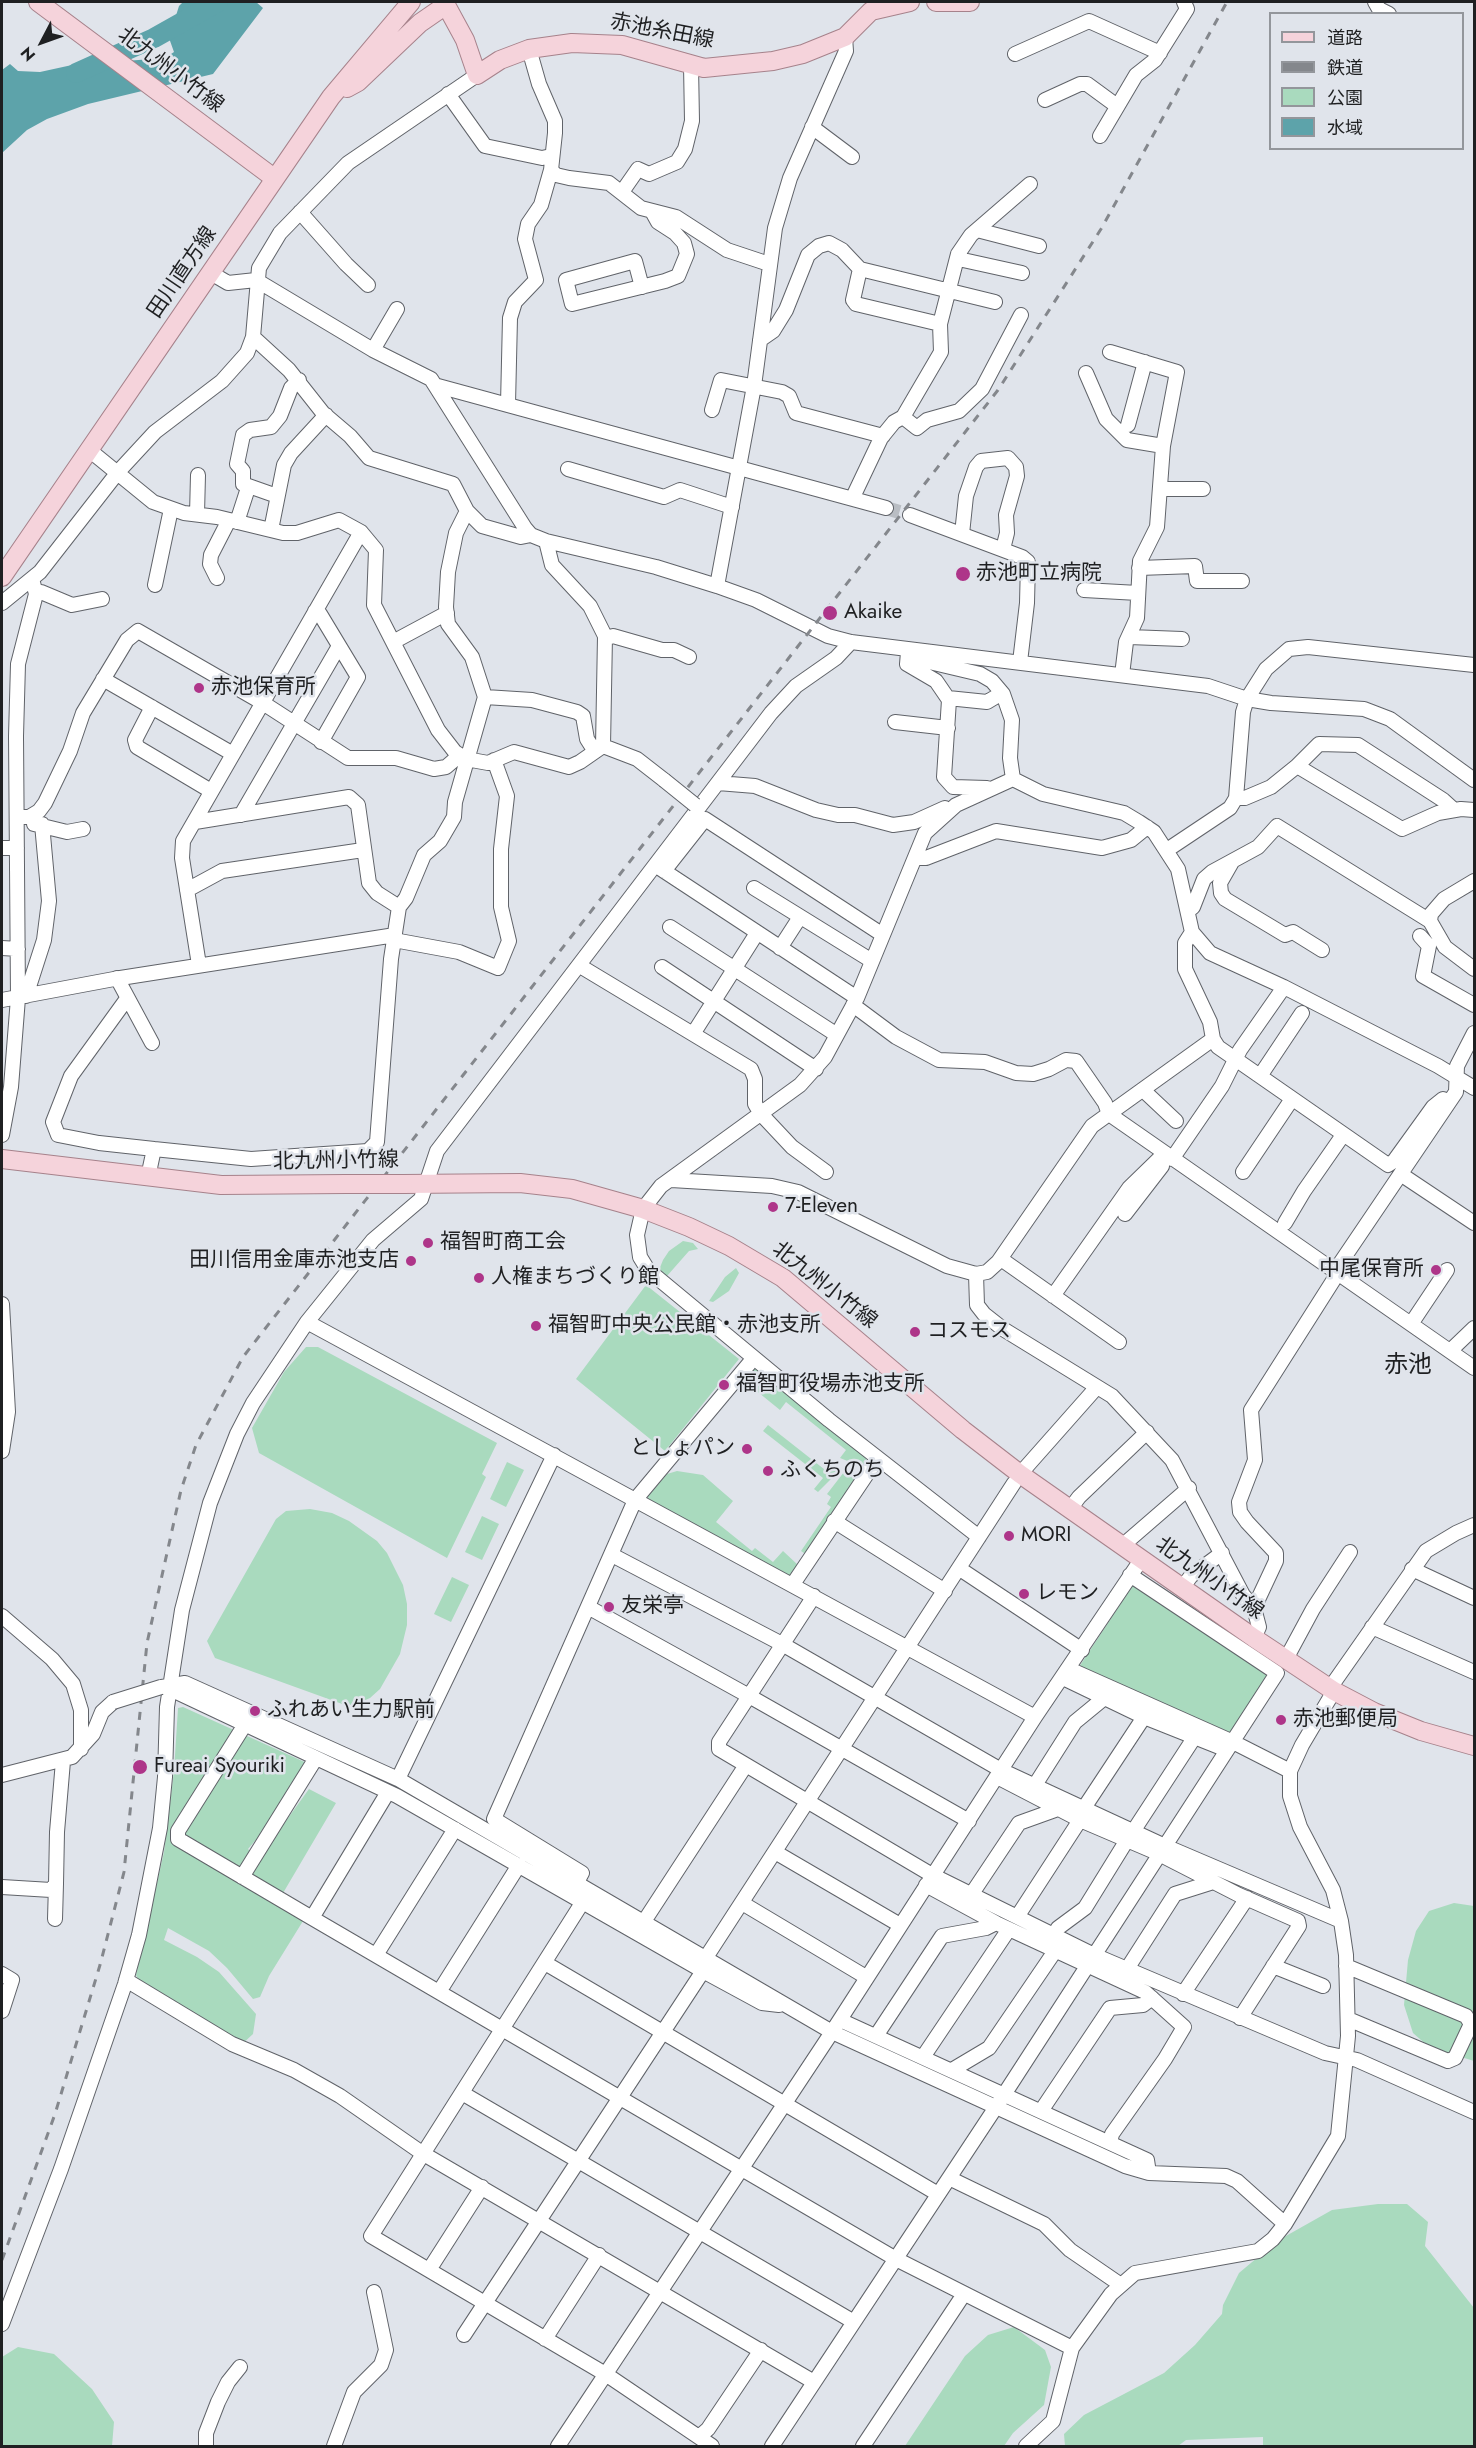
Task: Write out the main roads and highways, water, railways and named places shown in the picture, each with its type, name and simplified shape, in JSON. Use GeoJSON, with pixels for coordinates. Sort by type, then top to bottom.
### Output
{"type":"FeatureCollection","features":[{"type":"Feature","properties":{"kind":"main road","name":"北九州小竹線"},"geometry":{"type":"LineString","coordinates":[[38,2],[268,173]]}},
{"type":"Feature","properties":{"kind":"main road","name":"田川直方線"},"geometry":{"type":"LineString","coordinates":[[2,577],[88,449],[212,273],[268,173],[411,2]]}},
{"type":"Feature","properties":{"kind":"main road","name":"赤池糸田線"},"geometry":{"type":"LineString","coordinates":[[447,3],[465,40],[477,75],[500,60],[529,48],[572,43],[622,45],[704,68],[773,61],[803,54],[845,37],[872,6],[910,2]]}},
{"type":"Feature","properties":{"kind":"main road"},"geometry":{"type":"LineString","coordinates":[[936,2],[970,2]]}},
{"type":"Feature","properties":{"kind":"main road"},"geometry":{"type":"LineString","coordinates":[[331,97],[358,82],[420,23],[447,3]]}},
{"type":"Feature","properties":{"kind":"main road","name":"北九州小竹線"},"geometry":{"type":"LineString","coordinates":[[2,1159],[221,1185],[425,1183],[542,1185],[610,1197],[643,1209],[719,1241],[783,1278],[1017,1478],[1070,1509],[1254,1638],[1332,1689],[1374,1712],[1421,1731],[1474,1746]]}},
{"type":"Feature","properties":{"kind":"water"},"geometry":{"type":"Polygon","coordinates":[[[183,2],[256,2],[263,8],[213,74],[88,104],[47,119],[27,130],[2,153],[2,70],[10,64],[18,71],[40,72],[72,65],[165,58],[174,52],[169,38],[179,6],[183,2]]]}},
{"type":"Feature","properties":{"kind":"waterway"},"geometry":{"type":"LineString","coordinates":[[76,73],[154,38],[218,2]]}},
{"type":"Feature","properties":{"kind":"tunnel"},"geometry":{"type":"LineString","coordinates":[[886,508],[910,515]]}},
{"type":"Feature","properties":{"kind":"railway"},"geometry":{"type":"LineString","coordinates":[[2,2260],[55,2114],[100,1965],[124,1872],[147,1643],[181,1490],[196,1445],[243,1357],[998,390],[1101,229],[1227,2]]}},
{"type":"Feature","properties":{"kind":"place","name":"赤池町立病院"},"geometry":{"type":"Point","coordinates":[963,574]}},
{"type":"Feature","properties":{"kind":"place","name":"Akaike"},"geometry":{"type":"Point","coordinates":[830,613]}},
{"type":"Feature","properties":{"kind":"place","name":"赤池保育所"},"geometry":{"type":"Point","coordinates":[199,688]}},
{"type":"Feature","properties":{"kind":"place","name":"7-Eleven"},"geometry":{"type":"Point","coordinates":[773,1207]}},
{"type":"Feature","properties":{"kind":"place","name":"福智町商工会"},"geometry":{"type":"Point","coordinates":[428,1243]}},
{"type":"Feature","properties":{"kind":"place","name":"田川信用金庫赤池支店"},"geometry":{"type":"Point","coordinates":[411,1261]}},
{"type":"Feature","properties":{"kind":"place","name":"中尾保育所"},"geometry":{"type":"Point","coordinates":[1436,1270]}},
{"type":"Feature","properties":{"kind":"place","name":"人権まちづくり館"},"geometry":{"type":"Point","coordinates":[479,1278]}},
{"type":"Feature","properties":{"kind":"place","name":"福智町中央公民館・赤池支所"},"geometry":{"type":"Point","coordinates":[536,1326]}},
{"type":"Feature","properties":{"kind":"place","name":"コスモス"},"geometry":{"type":"Point","coordinates":[915,1332]}},
{"type":"Feature","properties":{"kind":"place","name":"福智町役場赤池支所"},"geometry":{"type":"Point","coordinates":[724,1385]}},
{"type":"Feature","properties":{"kind":"place","name":"としょパン"},"geometry":{"type":"Point","coordinates":[747,1449]}},
{"type":"Feature","properties":{"kind":"place","name":"ふくちのち"},"geometry":{"type":"Point","coordinates":[768,1471]}},
{"type":"Feature","properties":{"kind":"place","name":"MORI"},"geometry":{"type":"Point","coordinates":[1009,1536]}},
{"type":"Feature","properties":{"kind":"place","name":"レモン"},"geometry":{"type":"Point","coordinates":[1024,1594]}},
{"type":"Feature","properties":{"kind":"place","name":"友栄亭"},"geometry":{"type":"Point","coordinates":[609,1607]}},
{"type":"Feature","properties":{"kind":"place","name":"ふれあい生力駅前"},"geometry":{"type":"Point","coordinates":[255,1711]}},
{"type":"Feature","properties":{"kind":"place","name":"赤池郵便局"},"geometry":{"type":"Point","coordinates":[1281,1720]}},
{"type":"Feature","properties":{"kind":"place","name":"Fureai Syouriki"},"geometry":{"type":"Point","coordinates":[140,1767]}},
{"type":"Feature","properties":{"kind":"district","name":"赤池"},"geometry":{"type":"Point","coordinates":[1408,1366]}}]}
